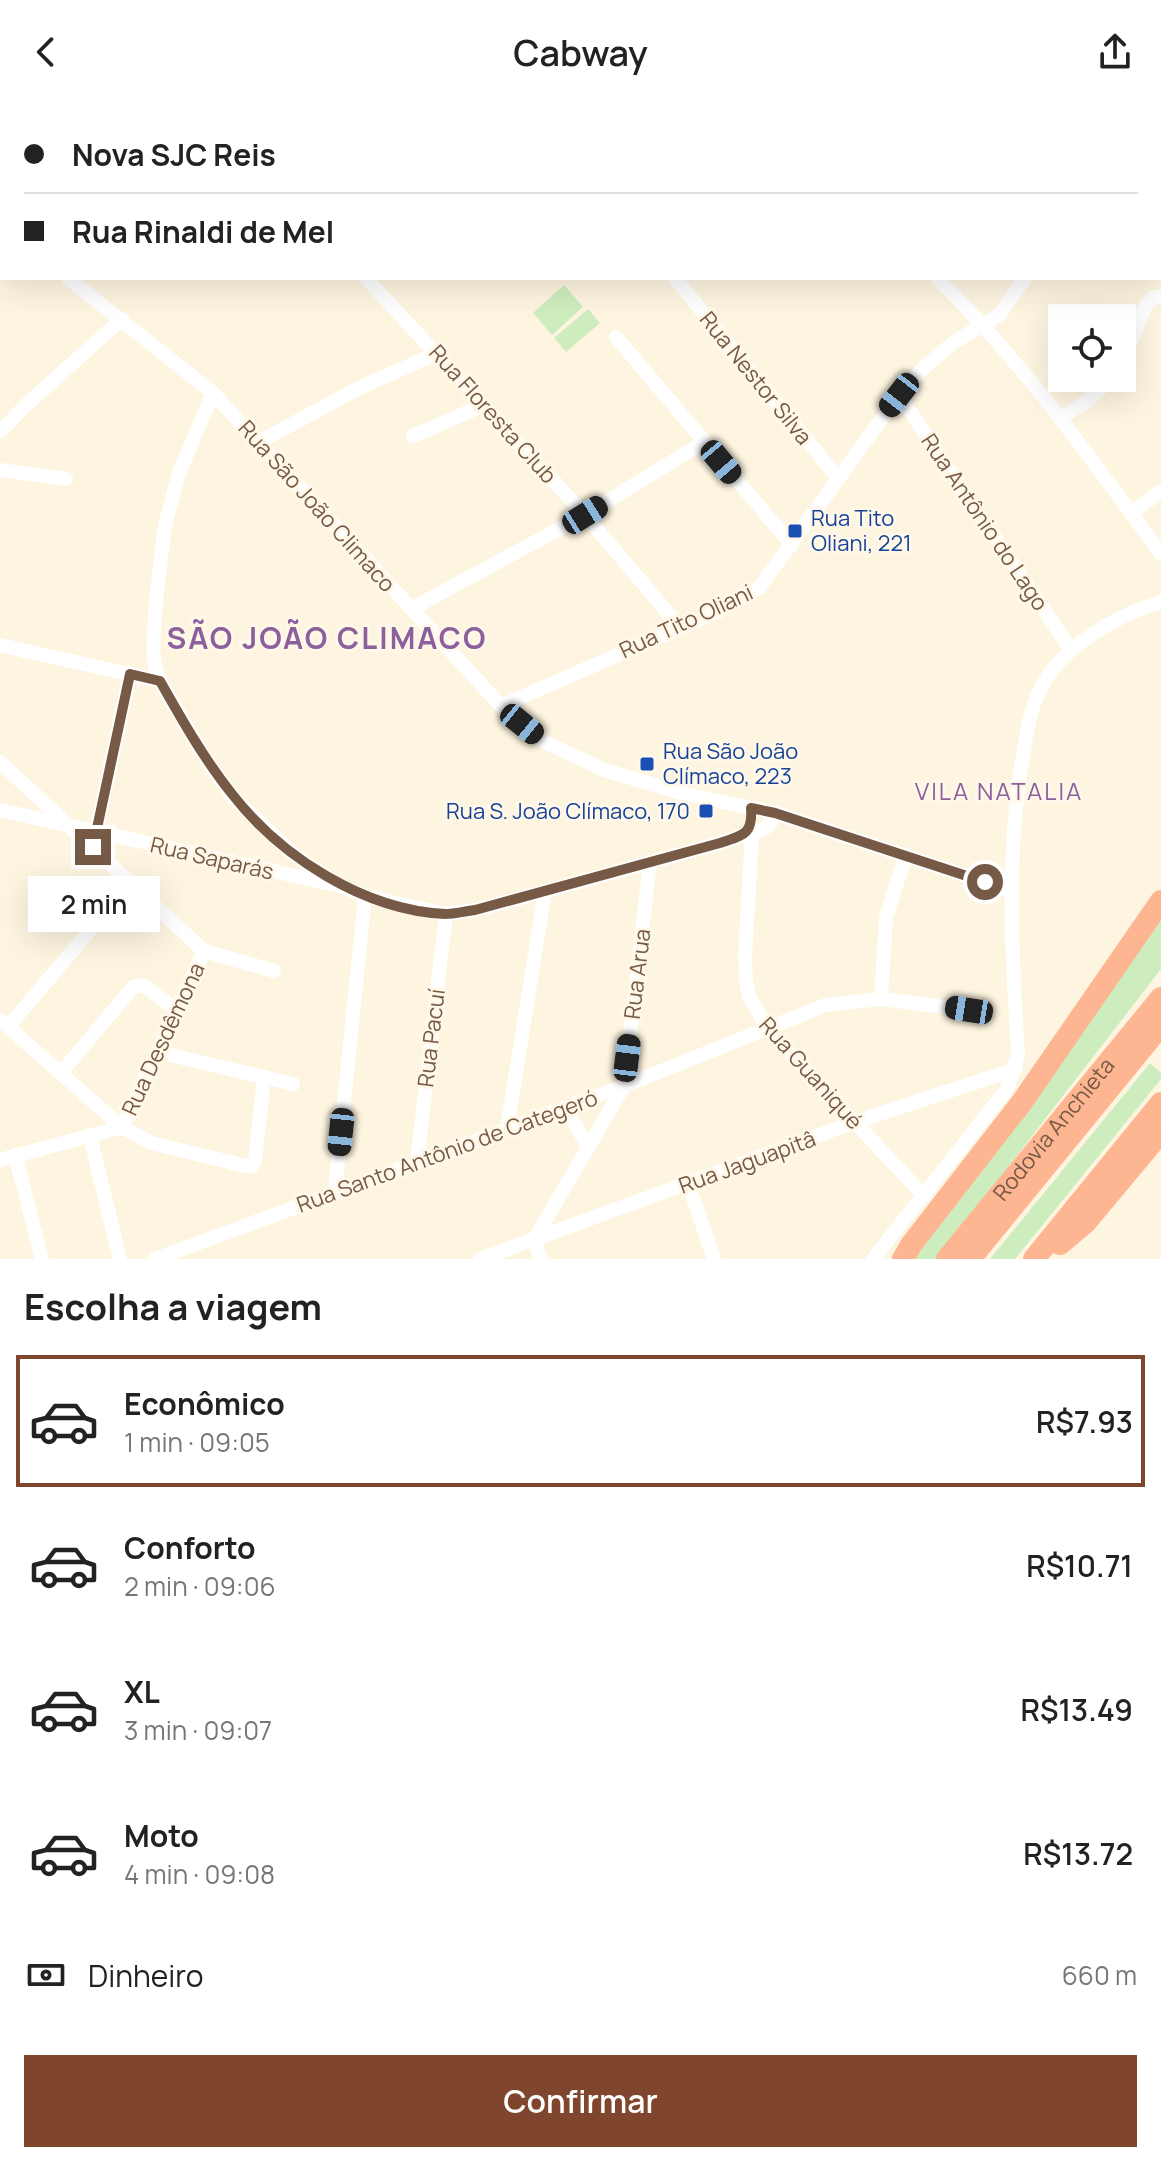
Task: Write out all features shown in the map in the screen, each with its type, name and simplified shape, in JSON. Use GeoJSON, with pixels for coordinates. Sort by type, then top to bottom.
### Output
{"type":"FeatureCollection","features":[{"type":"Feature","properties":{"kind":"highway"},"geometry":{"type":"LineString","coordinates":[[907,1252],[1022,1102],[1161,901]]}},
{"type":"Feature","properties":{"kind":"highway","name":"Rodovia Anchieta"},"geometry":{"type":"LineString","coordinates":[[947,1259],[1161,998]]}},
{"type":"Feature","properties":{"kind":"highway","name":"Rodovia Anchieta"},"geometry":{"type":"LineString","coordinates":[[970,1259],[1161,1025]]}},
{"type":"Feature","properties":{"kind":"highway"},"geometry":{"type":"LineString","coordinates":[[1037,1259],[1161,1103]]}},
{"type":"Feature","properties":{"kind":"highway"},"geometry":{"type":"LineString","coordinates":[[1037,1259],[1086,1222],[1161,1132]]}},
{"type":"Feature","properties":{"kind":"street","name":"Rua São João Climaco"},"geometry":{"type":"LineString","coordinates":[[71,280],[213,393],[501,706],[543,741],[604,770],[685,794],[775,813],[1012,891]]}},
{"type":"Feature","properties":{"kind":"street","name":"Rua Floresta Club"},"geometry":{"type":"LineString","coordinates":[[368,280],[585,515],[679,626]]}},
{"type":"Feature","properties":{"kind":"street","name":"Rua Nestor Silva"},"geometry":{"type":"LineString","coordinates":[[677,280],[837,477]]}},
{"type":"Feature","properties":{"kind":"street"},"geometry":{"type":"LineString","coordinates":[[939,280],[984,324],[1061,418],[1161,554]]}},
{"type":"Feature","properties":{"kind":"street","name":"Rua Tito Oliani"},"geometry":{"type":"LineString","coordinates":[[501,706],[729,605],[759,588],[899,395],[920,371],[953,343],[1000,314],[1024,280]]}},
{"type":"Feature","properties":{"kind":"street"},"geometry":{"type":"LineString","coordinates":[[1136,329],[1146,305],[1154,297],[1161,297]]}},
{"type":"Feature","properties":{"kind":"street"},"geometry":{"type":"LineString","coordinates":[[0,432],[122,319]]}},
{"type":"Feature","properties":{"kind":"street"},"geometry":{"type":"LineString","coordinates":[[616,337],[792,545]]}},
{"type":"Feature","properties":{"kind":"street"},"geometry":{"type":"LineString","coordinates":[[259,442],[361,387],[438,353]]}},
{"type":"Feature","properties":{"kind":"street"},"geometry":{"type":"LineString","coordinates":[[1061,418],[1097,392]]}},
{"type":"Feature","properties":{"kind":"street"},"geometry":{"type":"LineString","coordinates":[[213,393],[179,473],[165,525],[158,567],[153,649],[160,681],[207,761],[234,798],[292,853],[338,885],[365,896],[446,914],[475,910],[746,834],[767,827],[775,813]]}},
{"type":"Feature","properties":{"kind":"street","name":"Rua Antônio do Lago"},"geometry":{"type":"LineString","coordinates":[[899,395],[1071,650]]}},
{"type":"Feature","properties":{"kind":"street"},"geometry":{"type":"LineString","coordinates":[[413,436],[484,405]]}},
{"type":"Feature","properties":{"kind":"street"},"geometry":{"type":"LineString","coordinates":[[411,609],[585,515],[704,442]]}},
{"type":"Feature","properties":{"kind":"street"},"geometry":{"type":"LineString","coordinates":[[0,470],[66,479]]}},
{"type":"Feature","properties":{"kind":"street"},"geometry":{"type":"LineString","coordinates":[[1131,513],[1161,491]]}},
{"type":"Feature","properties":{"kind":"street"},"geometry":{"type":"LineString","coordinates":[[873,1259],[1007,1089],[1016,1069],[1012,891],[1018,786],[1026,736],[1039,691],[1055,666],[1094,633],[1161,602]]}},
{"type":"Feature","properties":{"kind":"street"},"geometry":{"type":"LineString","coordinates":[[0,645],[160,681]]}},
{"type":"Feature","properties":{"kind":"street"},"geometry":{"type":"LineString","coordinates":[[93,847],[130,674]]}},
{"type":"Feature","properties":{"kind":"street"},"geometry":{"type":"LineString","coordinates":[[0,762],[204,951],[274,971]]}},
{"type":"Feature","properties":{"kind":"street","name":"Rua Guaniqué"},"geometry":{"type":"LineString","coordinates":[[751,808],[751,825],[746,834],[745,955],[749,996],[767,1028],[924,1196]]}},
{"type":"Feature","properties":{"kind":"street","name":"Rua Saparás"},"geometry":{"type":"LineString","coordinates":[[0,810],[338,885]]}},
{"type":"Feature","properties":{"kind":"street"},"geometry":{"type":"LineString","coordinates":[[126,877],[118,857],[131,839]]}},
{"type":"Feature","properties":{"kind":"street","name":"Rua Saparás"},"geometry":{"type":"LineString","coordinates":[[284,875],[292,853]]}},
{"type":"Feature","properties":{"kind":"street"},"geometry":{"type":"LineString","coordinates":[[881,999],[886,917],[906,855]]}},
{"type":"Feature","properties":{"kind":"street","name":"Rua Arua"},"geometry":{"type":"LineString","coordinates":[[624,1086],[650,862]]}},
{"type":"Feature","properties":{"kind":"street"},"geometry":{"type":"LineString","coordinates":[[126,877],[4,1023],[122,1127],[151,1143],[252,1166],[264,1078]]}},
{"type":"Feature","properties":{"kind":"street"},"geometry":{"type":"LineString","coordinates":[[507,1129],[545,891]]}},
{"type":"Feature","properties":{"kind":"street"},"geometry":{"type":"LineString","coordinates":[[335,1191],[365,896]]}},
{"type":"Feature","properties":{"kind":"street","name":"Rua Pacuí"},"geometry":{"type":"LineString","coordinates":[[417,1162],[446,914]]}},
{"type":"Feature","properties":{"kind":"street","name":"Rua Desdêmona"},"geometry":{"type":"LineString","coordinates":[[122,1127],[204,951]]}},
{"type":"Feature","properties":{"kind":"street"},"geometry":{"type":"LineString","coordinates":[[61,1073],[133,987],[143,985],[176,1009]]}},
{"type":"Feature","properties":{"kind":"street","name":"Rua Santo Antônio de Categeró"},"geometry":{"type":"LineString","coordinates":[[155,1259],[624,1086],[826,1005],[881,999],[969,1010]]}},
{"type":"Feature","properties":{"kind":"street"},"geometry":{"type":"LineString","coordinates":[[158,1052],[293,1084]]}},
{"type":"Feature","properties":{"kind":"street","name":"Rua Jaguapitâ"},"geometry":{"type":"LineString","coordinates":[[480,1259],[855,1122],[1016,1069]]}},
{"type":"Feature","properties":{"kind":"street"},"geometry":{"type":"LineString","coordinates":[[541,1259],[534,1240],[624,1086]]}},
{"type":"Feature","properties":{"kind":"street"},"geometry":{"type":"LineString","coordinates":[[565,1108],[588,1146]]}},
{"type":"Feature","properties":{"kind":"street"},"geometry":{"type":"LineString","coordinates":[[0,1160],[122,1127]]}},
{"type":"Feature","properties":{"kind":"street"},"geometry":{"type":"LineString","coordinates":[[90,1136],[120,1259]]}},
{"type":"Feature","properties":{"kind":"street"},"geometry":{"type":"LineString","coordinates":[[15,1155],[42,1259]]}},
{"type":"Feature","properties":{"kind":"street"},"geometry":{"type":"LineString","coordinates":[[688,1183],[714,1259]]}},
{"type":"Feature","properties":{"kind":"green space"},"geometry":{"type":"Polygon","coordinates":[[[564,285],[583,307],[552,335],[533,313],[564,285]]]}},
{"type":"Feature","properties":{"kind":"green space"},"geometry":{"type":"Polygon","coordinates":[[[588,309],[600,323],[566,352],[554,338],[588,309]]]}},
{"type":"Feature","properties":{"kind":"green space"},"geometry":{"type":"Polygon","coordinates":[[[1161,914],[1161,969],[937,1259],[912,1259],[1161,914]]]}},
{"type":"Feature","properties":{"kind":"green space"},"geometry":{"type":"Polygon","coordinates":[[[1150,1063],[1161,1073],[1161,1079],[1015,1259],[990,1259],[1150,1063]]]}},
{"type":"Feature","properties":{"kind":"place","name":"Rua Tito Oliani, 221"},"geometry":{"type":"Point","coordinates":[795,531]}},
{"type":"Feature","properties":{"kind":"place","name":"Rua São João Clímaco, 223"},"geometry":{"type":"Point","coordinates":[647,764]}},
{"type":"Feature","properties":{"kind":"place","name":"Rua S. João Clímaco, 170"},"geometry":{"type":"Point","coordinates":[706,811]}},
{"type":"Feature","properties":{"kind":"district","name":"SÃO JOÃO CLIMACO"},"geometry":{"type":"Point","coordinates":[327,639]}},
{"type":"Feature","properties":{"kind":"district","name":"VILA NATALIA"},"geometry":{"type":"Point","coordinates":[999,792]}},
{"type":"Feature","properties":{"kind":"route"},"geometry":{"type":"LineString","coordinates":[[93,847],[130,674],[160,681],[207,761],[234,798],[292,853],[338,885],[365,896],[412,908],[446,914],[475,910],[720,843],[749,830],[751,808],[775,813],[985,882]]}}]}
